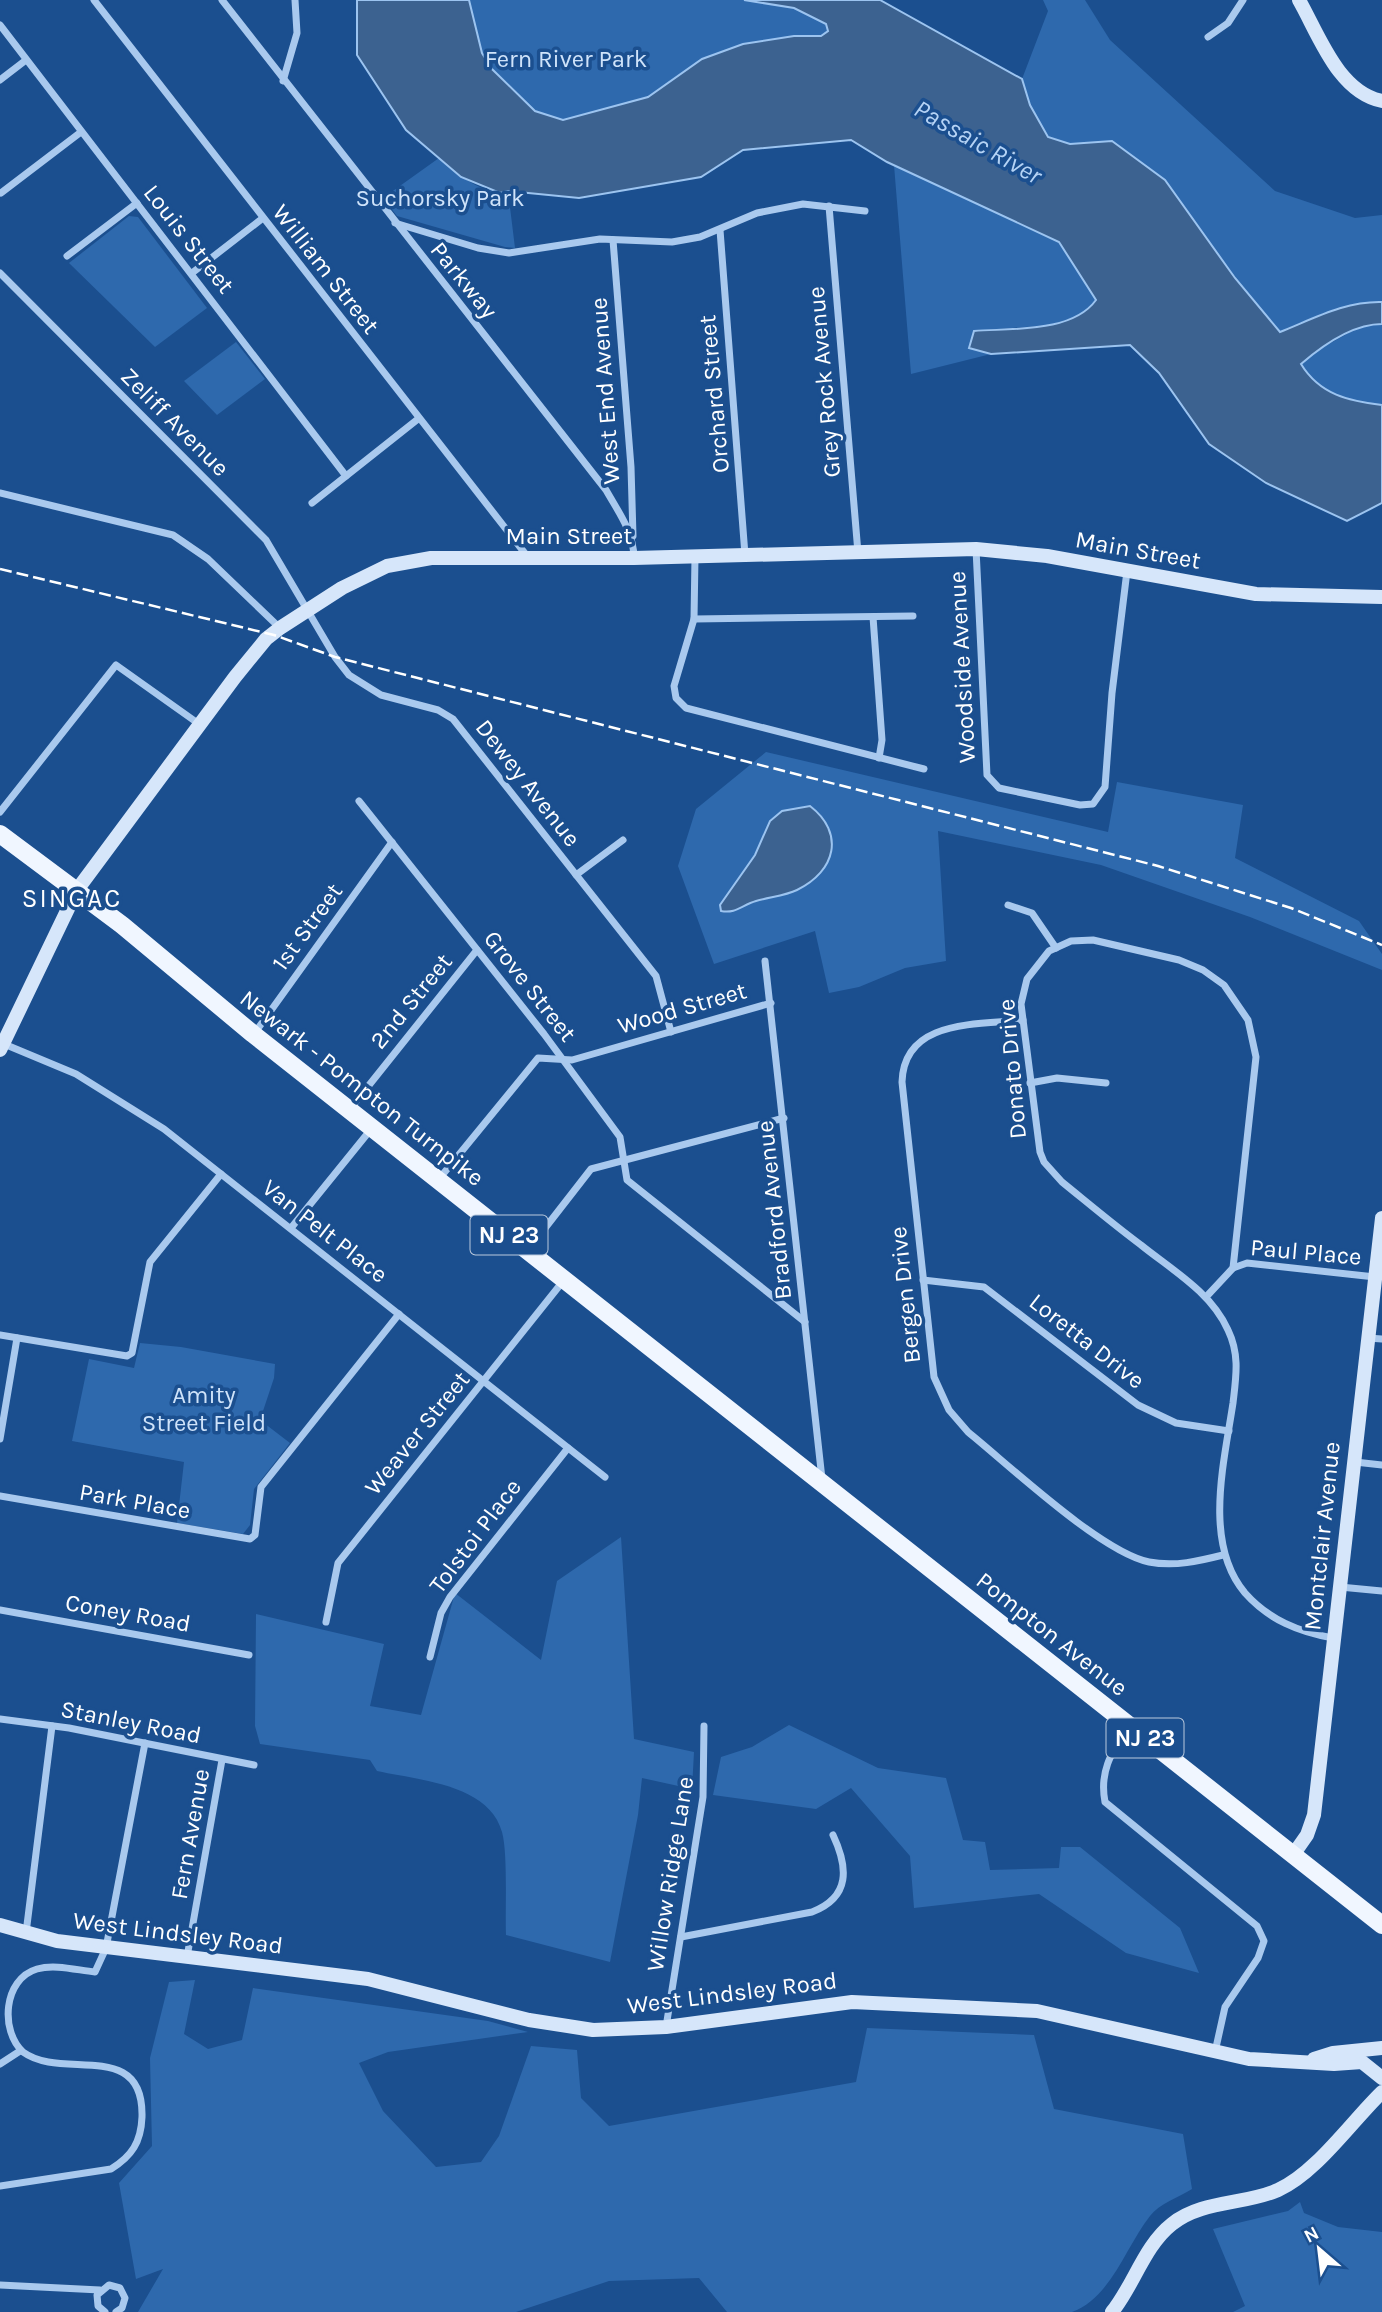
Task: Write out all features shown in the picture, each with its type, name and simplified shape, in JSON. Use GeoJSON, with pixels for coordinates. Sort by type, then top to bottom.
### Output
{"type":"FeatureCollection","features":[{"type":"Feature","properties":{"kind":"main road","name":"Newark - Pompton Turnpike"},"geometry":{"type":"LineString","coordinates":[[0,834],[77,890],[253,1034],[791,1458]]}},
{"type":"Feature","properties":{"kind":"main road","name":"Pompton Avenue"},"geometry":{"type":"LineString","coordinates":[[791,1458],[1382,1925]]}},
{"type":"Feature","properties":{"kind":"street","name":"William Street"},"geometry":{"type":"LineString","coordinates":[[94,0],[418,419],[530,559]]}},
{"type":"Feature","properties":{"kind":"street","name":"Parkway"},"geometry":{"type":"LineString","coordinates":[[222,0],[590,470],[633,539],[634,558]]}},
{"type":"Feature","properties":{"kind":"street"},"geometry":{"type":"LineString","coordinates":[[283,81],[297,33],[295,0]]}},
{"type":"Feature","properties":{"kind":"street"},"geometry":{"type":"LineString","coordinates":[[1208,37],[1228,23],[1242,0]]}},
{"type":"Feature","properties":{"kind":"street"},"geometry":{"type":"LineString","coordinates":[[1299,0],[1347,81],[1370,98],[1382,101]]}},
{"type":"Feature","properties":{"kind":"street","name":"Louis Street"},"geometry":{"type":"LineString","coordinates":[[0,25],[346,476]]}},
{"type":"Feature","properties":{"kind":"street"},"geometry":{"type":"LineString","coordinates":[[0,80],[26,60]]}},
{"type":"Feature","properties":{"kind":"street"},"geometry":{"type":"LineString","coordinates":[[1,193],[81,132]]}},
{"type":"Feature","properties":{"kind":"street"},"geometry":{"type":"LineString","coordinates":[[67,256],[137,203]]}},
{"type":"Feature","properties":{"kind":"street"},"geometry":{"type":"LineString","coordinates":[[394,223],[478,248],[509,253],[612,240],[671,242],[700,237],[771,209],[803,204],[865,211]]}},
{"type":"Feature","properties":{"kind":"street","name":"Grey Rock Avenue"},"geometry":{"type":"LineString","coordinates":[[829,206],[858,554]]}},
{"type":"Feature","properties":{"kind":"street"},"geometry":{"type":"LineString","coordinates":[[192,273],[263,218]]}},
{"type":"Feature","properties":{"kind":"street","name":"Orchard Street"},"geometry":{"type":"LineString","coordinates":[[720,230],[745,556]]}},
{"type":"Feature","properties":{"kind":"street","name":"West End Avenue"},"geometry":{"type":"LineString","coordinates":[[612,240],[631,467],[633,539]]}},
{"type":"Feature","properties":{"kind":"street","name":"Zeliff Avenue"},"geometry":{"type":"LineString","coordinates":[[0,273],[267,540],[309,610]]}},
{"type":"Feature","properties":{"kind":"street"},"geometry":{"type":"LineString","coordinates":[[312,503],[418,419]]}},
{"type":"Feature","properties":{"kind":"street"},"geometry":{"type":"LineString","coordinates":[[0,493],[173,534],[208,559],[280,628]]}},
{"type":"Feature","properties":{"kind":"street","name":"Main Street"},"geometry":{"type":"LineString","coordinates":[[1,1045],[77,890],[199,724],[266,639],[369,574],[407,561],[431,558],[858,554],[976,549],[1046,556],[1256,594],[1382,597]]}},
{"type":"Feature","properties":{"kind":"street","name":"Woodside Avenue"},"geometry":{"type":"LineString","coordinates":[[976,549],[986,770],[991,783],[1008,791],[1080,805],[1093,804],[1103,794],[1127,571]]}},
{"type":"Feature","properties":{"kind":"street"},"geometry":{"type":"LineString","coordinates":[[695,557],[694,619],[674,686],[676,698],[686,708],[924,769]]}},
{"type":"Feature","properties":{"kind":"street","name":"Dewey Avenue"},"geometry":{"type":"LineString","coordinates":[[309,610],[335,657],[349,675],[381,695],[438,710],[453,719],[656,976],[671,1032]]}},
{"type":"Feature","properties":{"kind":"street"},"geometry":{"type":"LineString","coordinates":[[694,619],[913,616]]}},
{"type":"Feature","properties":{"kind":"street"},"geometry":{"type":"LineString","coordinates":[[873,617],[882,740],[879,758]]}},
{"type":"Feature","properties":{"kind":"street"},"geometry":{"type":"LineString","coordinates":[[0,812],[110,670],[120,665],[199,724]]}},
{"type":"Feature","properties":{"kind":"street","name":"Grove Street"},"geometry":{"type":"LineString","coordinates":[[359,801],[564,1061],[620,1137],[623,1171],[633,1186],[805,1322]]}},
{"type":"Feature","properties":{"kind":"street"},"geometry":{"type":"LineString","coordinates":[[576,875],[623,840]]}},
{"type":"Feature","properties":{"kind":"street","name":"1st Street"},"geometry":{"type":"LineString","coordinates":[[253,1034],[392,842]]}},
{"type":"Feature","properties":{"kind":"street"},"geometry":{"type":"LineString","coordinates":[[1008,905],[1032,914],[1056,948],[1071,942],[1093,940],[1179,960],[1203,970],[1224,985],[1248,1020],[1256,1058],[1233,1268],[1206,1297]]}},
{"type":"Feature","properties":{"kind":"street","name":"Donato Drive"},"geometry":{"type":"LineString","coordinates":[[1056,948],[1040,961],[1027,979],[1021,996],[1037,1143],[1052,1172],[1206,1297],[1229,1331],[1236,1356],[1237,1382],[1219,1519],[1223,1555],[1242,1589],[1269,1615],[1303,1632],[1333,1638]]}},
{"type":"Feature","properties":{"kind":"street","name":"2nd Street"},"geometry":{"type":"LineString","coordinates":[[349,1109],[477,950]]}},
{"type":"Feature","properties":{"kind":"street","name":"Bradford Avenue"},"geometry":{"type":"LineString","coordinates":[[765,961],[823,1483]]}},
{"type":"Feature","properties":{"kind":"street","name":"Wood Street"},"geometry":{"type":"LineString","coordinates":[[438,1180],[538,1058],[564,1061],[771,1003]]}},
{"type":"Feature","properties":{"kind":"street","name":"Bergen Drive"},"geometry":{"type":"LineString","coordinates":[[1023,1020],[935,1031],[917,1043],[904,1064],[902,1082],[934,1377],[950,1410],[968,1432],[1100,1538],[1129,1555],[1150,1562],[1176,1564],[1223,1555]]}},
{"type":"Feature","properties":{"kind":"street","name":"Van Pelt Place"},"geometry":{"type":"LineString","coordinates":[[1,1045],[76,1074],[164,1129],[605,1477]]}},
{"type":"Feature","properties":{"kind":"street"},"geometry":{"type":"LineString","coordinates":[[1030,1083],[1057,1078],[1106,1083]]}},
{"type":"Feature","properties":{"kind":"street"},"geometry":{"type":"LineString","coordinates":[[528,1250],[592,1169],[784,1118]]}},
{"type":"Feature","properties":{"kind":"street"},"geometry":{"type":"LineString","coordinates":[[291,1228],[372,1128]]}},
{"type":"Feature","properties":{"kind":"street"},"geometry":{"type":"LineString","coordinates":[[0,1335],[127,1356],[132,1353],[150,1262],[220,1174]]}},
{"type":"Feature","properties":{"kind":"street","name":"Montclair Avenue"},"geometry":{"type":"LineString","coordinates":[[1293,1855],[1310,1829],[1314,1815],[1359,1415],[1375,1339],[1376,1277],[1382,1218]]}},
{"type":"Feature","properties":{"kind":"street","name":"Paul Place"},"geometry":{"type":"LineString","coordinates":[[1233,1268],[1247,1263],[1376,1277]]}},
{"type":"Feature","properties":{"kind":"street","name":"Weaver Street"},"geometry":{"type":"LineString","coordinates":[[326,1622],[338,1563],[564,1279]]}},
{"type":"Feature","properties":{"kind":"street","name":"Loretta Drive"},"geometry":{"type":"LineString","coordinates":[[923,1280],[984,1287],[1138,1405],[1176,1423],[1229,1431]]}},
{"type":"Feature","properties":{"kind":"street","name":"Park Place"},"geometry":{"type":"LineString","coordinates":[[0,1496],[246,1540],[253,1538],[261,1487],[399,1314]]}},
{"type":"Feature","properties":{"kind":"street"},"geometry":{"type":"LineString","coordinates":[[0,1439],[17,1338]]}},
{"type":"Feature","properties":{"kind":"street","name":"Tolstoi Place"},"geometry":{"type":"LineString","coordinates":[[430,1657],[442,1613],[450,1597],[568,1448]]}},
{"type":"Feature","properties":{"kind":"street"},"geometry":{"type":"LineString","coordinates":[[1353,1462],[1382,1465]]}},
{"type":"Feature","properties":{"kind":"street"},"geometry":{"type":"LineString","coordinates":[[1340,1587],[1382,1591]]}},
{"type":"Feature","properties":{"kind":"street","name":"Coney Road"},"geometry":{"type":"LineString","coordinates":[[0,1610],[249,1655]]}},
{"type":"Feature","properties":{"kind":"street","name":"Stanley Road"},"geometry":{"type":"LineString","coordinates":[[0,1719],[52,1726],[254,1765]]}},
{"type":"Feature","properties":{"kind":"street"},"geometry":{"type":"LineString","coordinates":[[1129,1725],[1108,1758],[1101,1783],[1105,1802],[1257,1926],[1264,1941],[1258,1958],[1225,2007],[1215,2052]]}},
{"type":"Feature","properties":{"kind":"street"},"geometry":{"type":"LineString","coordinates":[[26,1934],[52,1726]]}},
{"type":"Feature","properties":{"kind":"street","name":"Willow Ridge Lane"},"geometry":{"type":"LineString","coordinates":[[666,2027],[703,1797],[704,1726]]}},
{"type":"Feature","properties":{"kind":"street"},"geometry":{"type":"LineString","coordinates":[[0,2186],[111,2169],[126,2160],[137,2146],[142,2127],[142,2107],[128,2076],[113,2067],[38,2061],[20,2051],[5,2019],[8,1997],[19,1980],[34,1970],[52,1967],[95,1972],[106,1948],[145,1743]]}},
{"type":"Feature","properties":{"kind":"street","name":"Fern Avenue"},"geometry":{"type":"LineString","coordinates":[[187,1957],[222,1760]]}},
{"type":"Feature","properties":{"kind":"street"},"geometry":{"type":"LineString","coordinates":[[681,1937],[811,1912],[825,1906],[839,1889],[844,1874],[844,1858],[833,1835]]}},
{"type":"Feature","properties":{"kind":"street","name":"West Lindsley Road"},"geometry":{"type":"LineString","coordinates":[[0,1925],[26,1934],[106,1948],[368,1979],[562,2026],[613,2030],[666,2027],[842,2002],[959,2006],[1037,2011],[1215,2052],[1267,2061],[1334,2064],[1362,2062],[1382,2078]]}},
{"type":"Feature","properties":{"kind":"street","name":"West Lindsley Road"},"geometry":{"type":"LineString","coordinates":[[1306,2061],[1333,2053],[1382,2048]]}},
{"type":"Feature","properties":{"kind":"street"},"geometry":{"type":"LineString","coordinates":[[1364,2050],[1382,2059]]}},
{"type":"Feature","properties":{"kind":"street"},"geometry":{"type":"LineString","coordinates":[[0,2064],[20,2051]]}},
{"type":"Feature","properties":{"kind":"street"},"geometry":{"type":"LineString","coordinates":[[1112,2312],[1131,2286],[1156,2239],[1175,2222],[1206,2208],[1268,2194],[1293,2181],[1382,2092]]}},
{"type":"Feature","properties":{"kind":"street"},"geometry":{"type":"LineString","coordinates":[[0,2285],[100,2290],[115,2286],[123,2292],[124,2303],[116,2312]]}},
{"type":"Feature","properties":{"kind":"street"},"geometry":{"type":"LineString","coordinates":[[100,2290],[97,2301],[105,2312]]}},
{"type":"Feature","properties":{"kind":"green space","name":"Fern River Park"},"geometry":{"type":"Polygon","coordinates":[[[469,0],[744,0],[794,8],[826,24],[828,31],[821,36],[794,36],[702,59],[648,97],[563,120],[535,111],[492,69],[482,53],[469,0]]]}},
{"type":"Feature","properties":{"kind":"green space"},"geometry":{"type":"Polygon","coordinates":[[[1043,0],[1085,0],[1110,40],[1275,191],[1355,218],[1382,215],[1382,302],[1342,307],[1280,332],[1112,141],[1070,144],[1048,137],[1030,105],[1022,79],[1048,11],[1043,0]]]}},
{"type":"Feature","properties":{"kind":"green space","name":"Suchorsky Park"},"geometry":{"type":"Polygon","coordinates":[[[439,158],[462,177],[480,187],[499,192],[508,191],[515,248],[397,216],[383,198],[439,158]]]}},
{"type":"Feature","properties":{"kind":"green space"},"geometry":{"type":"Polygon","coordinates":[[[894,165],[1059,242],[1096,300],[1085,314],[1050,325],[975,331],[969,348],[991,354],[911,374],[894,165]]]}},
{"type":"Feature","properties":{"kind":"green space"},"geometry":{"type":"Polygon","coordinates":[[[129,216],[138,217],[207,308],[155,347],[69,263],[129,216]]]}},
{"type":"Feature","properties":{"kind":"green space"},"geometry":{"type":"Polygon","coordinates":[[[1365,324],[1382,324],[1382,405],[1346,398],[1326,390],[1301,364],[1318,350],[1365,324]]]}},
{"type":"Feature","properties":{"kind":"green space"},"geometry":{"type":"Polygon","coordinates":[[[236,342],[265,379],[217,415],[184,381],[236,342]]]}},
{"type":"Feature","properties":{"kind":"green space"},"geometry":{"type":"Polygon","coordinates":[[[766,752],[1108,832],[1117,782],[1243,805],[1235,858],[1359,921],[1382,954],[1382,970],[1250,917],[1101,865],[938,831],[946,961],[905,968],[859,987],[829,993],[815,931],[714,964],[678,866],[696,809],[766,752]]]}},
{"type":"Feature","properties":{"kind":"green space","name":"Amity Street Field"},"geometry":{"type":"Polygon","coordinates":[[[140,1343],[181,1347],[275,1364],[274,1378],[260,1420],[290,1443],[254,1489],[250,1525],[243,1534],[177,1523],[184,1462],[72,1441],[89,1359],[134,1368],[140,1343]]]}},
{"type":"Feature","properties":{"kind":"green space"},"geometry":{"type":"Polygon","coordinates":[[[621,1537],[634,1739],[694,1752],[692,1789],[642,1778],[638,1815],[610,1962],[506,1935],[504,1842],[495,1816],[483,1803],[450,1787],[377,1771],[370,1760],[260,1744],[255,1726],[256,1614],[384,1644],[370,1706],[421,1715],[455,1593],[541,1660],[557,1581],[621,1537]]]}},
{"type":"Feature","properties":{"kind":"green space"},"geometry":{"type":"Polygon","coordinates":[[[789,1725],[878,1768],[946,1778],[963,1840],[985,1842],[990,1870],[1059,1868],[1061,1847],[1080,1847],[1180,1928],[1199,1973],[1126,1953],[1039,1894],[914,1908],[910,1856],[851,1788],[816,1809],[713,1795],[721,1757],[752,1747],[789,1725]]]}},
{"type":"Feature","properties":{"kind":"green space"},"geometry":{"type":"Polygon","coordinates":[[[195,1980],[184,2034],[208,2049],[242,2040],[253,1988],[488,2021],[528,2032],[388,2052],[359,2063],[383,2111],[436,2167],[481,2162],[499,2136],[531,2046],[577,2050],[581,2098],[609,2126],[856,2082],[867,2028],[1034,2035],[1054,2109],[1183,2134],[1192,2189],[1154,2212],[1107,2283],[1086,2305],[1072,2312],[727,2312],[699,2278],[609,2281],[516,2312],[138,2312],[163,2269],[136,2279],[119,2183],[152,2146],[150,2058],[169,1982],[195,1980]]]}},
{"type":"Feature","properties":{"kind":"green space"},"geometry":{"type":"Polygon","coordinates":[[[1300,2202],[1304,2213],[1338,2227],[1382,2232],[1382,2312],[1233,2312],[1245,2306],[1213,2229],[1288,2211],[1300,2202]]]}},
{"type":"Feature","properties":{"kind":"water","name":"Passaic River"},"geometry":{"type":"Polygon","coordinates":[[[357,0],[469,0],[482,53],[492,69],[535,111],[563,120],[648,97],[702,59],[743,44],[794,36],[821,36],[828,31],[826,24],[794,8],[744,0],[880,0],[1022,79],[1030,105],[1048,137],[1070,144],[1112,141],[1165,180],[1235,278],[1280,332],[1355,304],[1382,302],[1382,324],[1349,332],[1301,364],[1326,390],[1358,401],[1382,405],[1382,503],[1347,521],[1266,483],[1209,444],[1159,373],[1130,345],[991,354],[969,348],[974,331],[1023,329],[1057,324],[1085,311],[1096,300],[1059,242],[887,162],[851,140],[743,150],[701,177],[579,198],[508,191],[500,193],[461,177],[406,130],[357,55],[357,0]]]}},
{"type":"Feature","properties":{"kind":"water"},"geometry":{"type":"Polygon","coordinates":[[[810,806],[821,817],[832,839],[831,851],[820,873],[792,892],[756,901],[735,910],[721,911],[720,905],[755,855],[770,821],[782,811],[810,806]]]}},
{"type":"Feature","properties":{"kind":"railway"},"geometry":{"type":"LineString","coordinates":[[0,569],[274,635],[335,657],[1158,866],[1291,908],[1382,945]]}},
{"type":"Feature","properties":{"kind":"district","name":"SINGAC"},"geometry":{"type":"Point","coordinates":[72,898]}}]}
